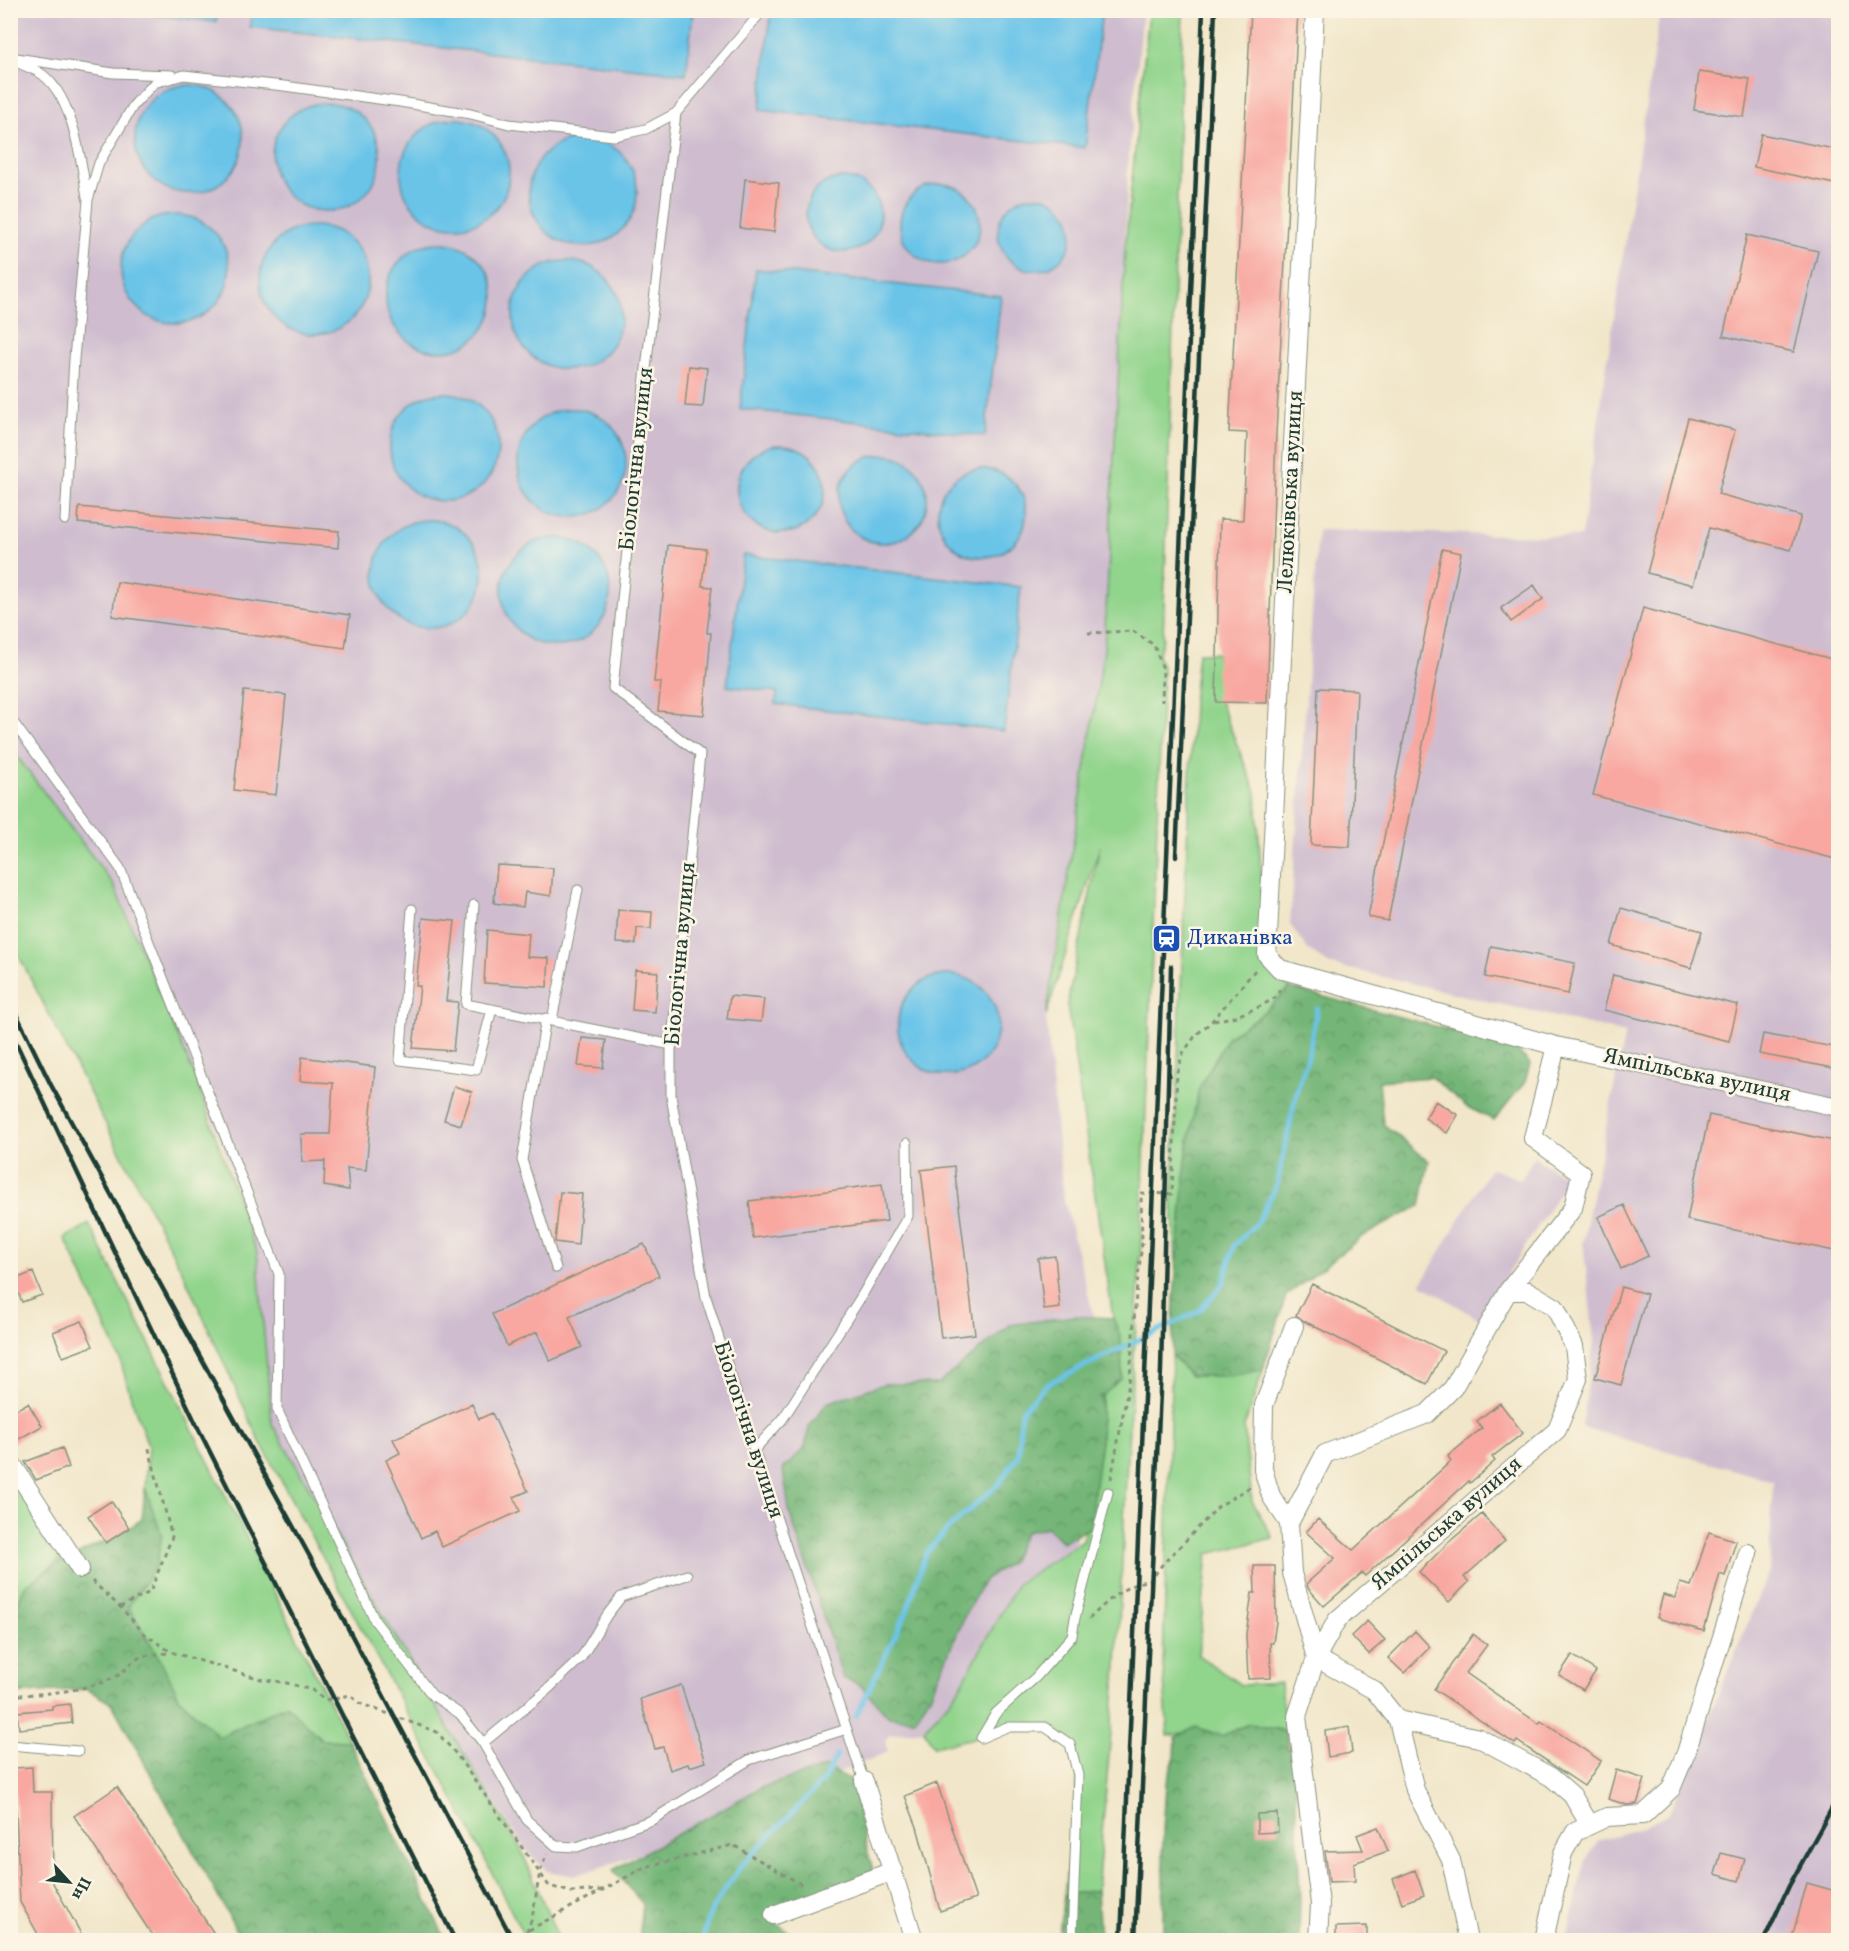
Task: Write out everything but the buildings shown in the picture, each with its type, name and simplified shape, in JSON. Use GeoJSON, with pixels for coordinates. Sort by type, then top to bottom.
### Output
{"type":"FeatureCollection","features":[{"type":"Feature","properties":{"kind":"street","name":"Лелюківська вулиця"},"geometry":{"type":"LineString","coordinates":[[1267,954],[1315,10]]}},
{"type":"Feature","properties":{"kind":"street"},"geometry":{"type":"LineString","coordinates":[[1267,954],[1280,969]]}},
{"type":"Feature","properties":{"kind":"street","name":"Ямпільська вулиця"},"geometry":{"type":"LineString","coordinates":[[1280,969],[1556,1046],[1839,1107]]}},
{"type":"Feature","properties":{"kind":"street"},"geometry":{"type":"LineString","coordinates":[[1289,1523],[1325,1454],[1427,1414],[1453,1388],[1508,1291],[1573,1208],[1581,1173],[1533,1138],[1556,1046]]}},
{"type":"Feature","properties":{"kind":"street","name":"Ямпільська вулиця"},"geometry":{"type":"LineString","coordinates":[[1318,1941],[1320,1904],[1297,1716],[1316,1658],[1337,1620],[1557,1430],[1578,1379],[1574,1346],[1555,1307],[1528,1291],[1508,1291]]}},
{"type":"Feature","properties":{"kind":"street"},"geometry":{"type":"LineString","coordinates":[[1294,1326],[1264,1405],[1263,1469],[1271,1496],[1289,1523],[1292,1573],[1316,1658],[1374,1690],[1398,1720],[1415,1790],[1451,1860],[1468,1941]]}},
{"type":"Feature","properties":{"kind":"street"},"geometry":{"type":"LineString","coordinates":[[10,1461],[80,1569]]}},
{"type":"Feature","properties":{"kind":"street"},"geometry":{"type":"LineString","coordinates":[[1544,1941],[1563,1853],[1575,1832],[1607,1817],[1643,1815],[1671,1789],[1686,1753],[1748,1553]]}},
{"type":"Feature","properties":{"kind":"street"},"geometry":{"type":"LineString","coordinates":[[1398,1720],[1479,1738],[1541,1771],[1572,1795],[1590,1825]]}},
{"type":"Feature","properties":{"kind":"street","name":"Біологічна вулиця"},"geometry":{"type":"LineString","coordinates":[[864,1781],[914,1941]]}},
{"type":"Feature","properties":{"kind":"street"},"geometry":{"type":"LineString","coordinates":[[774,1915],[893,1872]]}},
{"type":"Feature","properties":{"kind":"lane"},"geometry":{"type":"LineString","coordinates":[[10,59],[113,74],[184,75],[284,86],[389,100],[471,114],[509,124],[614,136],[646,129],[676,113],[763,10]]}},
{"type":"Feature","properties":{"kind":"lane"},"geometry":{"type":"LineString","coordinates":[[10,59],[39,72],[58,92],[77,138],[88,200]]}},
{"type":"Feature","properties":{"kind":"lane"},"geometry":{"type":"LineString","coordinates":[[65,520],[74,359],[88,200],[99,163],[133,106],[154,83],[184,75]]}},
{"type":"Feature","properties":{"kind":"lane","name":"Біологічна вулиця"},"geometry":{"type":"LineString","coordinates":[[676,113],[642,403],[613,688],[700,754],[672,1045],[671,1096],[706,1298],[864,1781]]}},
{"type":"Feature","properties":{"kind":"lane"},"geometry":{"type":"LineString","coordinates":[[10,718],[120,868],[279,1274],[278,1409],[375,1621],[432,1695],[460,1714],[483,1743],[527,1820],[556,1846],[577,1847],[652,1820],[749,1760],[846,1729]]}},
{"type":"Feature","properties":{"kind":"lane"},"geometry":{"type":"LineString","coordinates":[[556,1268],[522,1160],[549,1019],[578,890]]}},
{"type":"Feature","properties":{"kind":"lane"},"geometry":{"type":"LineString","coordinates":[[474,905],[466,1004],[672,1045]]}},
{"type":"Feature","properties":{"kind":"lane"},"geometry":{"type":"LineString","coordinates":[[412,909],[400,1060],[476,1070],[492,1009]]}},
{"type":"Feature","properties":{"kind":"lane"},"geometry":{"type":"LineString","coordinates":[[754,1450],[782,1420],[861,1297],[908,1216],[907,1143]]}},
{"type":"Feature","properties":{"kind":"lane"},"geometry":{"type":"LineString","coordinates":[[1072,1941],[1078,1775],[1070,1744],[1045,1727],[1007,1727],[981,1738],[996,1713],[1036,1677],[1072,1636],[1108,1492]]}},
{"type":"Feature","properties":{"kind":"lane"},"geometry":{"type":"LineString","coordinates":[[483,1743],[546,1691],[581,1658],[607,1615],[621,1597],[687,1575]]}},
{"type":"Feature","properties":{"kind":"lane"},"geometry":{"type":"LineString","coordinates":[[10,1745],[78,1751]]}},
{"type":"Feature","properties":{"kind":"path"},"geometry":{"type":"LineString","coordinates":[[1088,633],[1133,631],[1154,645],[1163,669],[1162,702]]}},
{"type":"Feature","properties":{"kind":"path"},"geometry":{"type":"LineString","coordinates":[[1108,1492],[1116,1460],[1120,1425],[1128,1396],[1136,1294],[1143,1243],[1141,1193],[1172,1194],[1177,1072],[1184,1053],[1196,1035],[1212,1021],[1267,954]]}},
{"type":"Feature","properties":{"kind":"path"},"geometry":{"type":"LineString","coordinates":[[1212,1021],[1237,1016],[1261,1007],[1278,995],[1280,969]]}},
{"type":"Feature","properties":{"kind":"path"},"geometry":{"type":"LineString","coordinates":[[120,1607],[150,1592],[172,1537],[148,1445]]}},
{"type":"Feature","properties":{"kind":"path"},"geometry":{"type":"LineString","coordinates":[[1072,1636],[1118,1592],[1137,1582],[1151,1580],[1161,1566],[1219,1506],[1257,1484]]}},
{"type":"Feature","properties":{"kind":"path"},"geometry":{"type":"LineString","coordinates":[[80,1569],[146,1635],[171,1652],[261,1679],[312,1690],[325,1700],[350,1695],[359,1703],[437,1732],[456,1754],[549,1886],[571,1892],[602,1890]]}},
{"type":"Feature","properties":{"kind":"path"},"geometry":{"type":"LineString","coordinates":[[10,1695],[37,1695],[96,1684],[113,1679],[137,1660],[149,1655],[171,1652]]}},
{"type":"Feature","properties":{"kind":"path"},"geometry":{"type":"LineString","coordinates":[[529,1930],[645,1867],[734,1845],[822,1897]]}},
{"type":"Feature","properties":{"kind":"path"},"geometry":{"type":"LineString","coordinates":[[522,1941],[529,1930],[545,1855],[556,1846]]}},
{"type":"Feature","properties":{"kind":"shaded area"},"geometry":{"type":"Polygon","coordinates":[[[11,11],[1143,11],[1128,167],[1106,641],[1046,1016],[1063,1196],[1096,1325],[1088,1463],[1060,1638],[975,1724],[889,1734],[885,1742],[888,1752],[634,1856],[574,1876],[547,1871],[524,1848],[452,1734],[274,1434],[258,1339],[257,1253],[223,1145],[113,884],[11,747],[11,11]]]}},
{"type":"Feature","properties":{"kind":"shaded area"},"geometry":{"type":"Polygon","coordinates":[[[1660,11],[1838,11],[1838,1940],[1566,1940],[1585,1863],[1598,1840],[1638,1829],[1669,1814],[1769,1571],[1773,1481],[1582,1427],[1594,1341],[1583,1242],[1625,1033],[1328,964],[1307,949],[1290,924],[1318,530],[1581,537],[1660,11]]]}},
{"type":"Feature","properties":{"kind":"shaded area"},"geometry":{"type":"Polygon","coordinates":[[[1534,1157],[1568,1179],[1479,1319],[1421,1284],[1490,1168],[1521,1180],[1534,1157]]]}},
{"type":"Feature","properties":{"kind":"green space"},"geometry":{"type":"Polygon","coordinates":[[[1149,11],[1183,11],[1163,639],[1158,656],[1163,669],[1140,1263],[1117,1665],[1097,1890],[1064,1895],[1078,1775],[1070,1744],[1045,1727],[1022,1727],[934,1747],[924,1730],[959,1689],[1017,1584],[1083,1540],[1113,1318],[1067,1005],[1100,846],[1046,1016],[1104,650],[1125,249],[1149,11]]]}},
{"type":"Feature","properties":{"kind":"green space"},"geometry":{"type":"Polygon","coordinates":[[[1198,653],[1217,653],[1220,702],[1256,792],[1267,969],[1290,988],[1232,1078],[1179,1299],[1172,1202],[1193,702],[1198,653]]]}},
{"type":"Feature","properties":{"kind":"green space"},"geometry":{"type":"Polygon","coordinates":[[[10,747],[113,884],[195,1077],[257,1253],[272,1424],[520,1847],[559,1940],[526,1940],[465,1820],[258,1438],[184,1275],[11,941],[10,747]]]}},
{"type":"Feature","properties":{"kind":"green space"},"geometry":{"type":"Polygon","coordinates":[[[1290,988],[1514,1047],[1530,1064],[1525,1082],[1494,1120],[1467,1107],[1431,1077],[1379,1081],[1383,1124],[1429,1161],[1420,1206],[1363,1236],[1286,1296],[1263,1370],[1228,1376],[1190,1376],[1172,1355],[1174,1298],[1187,1150],[1199,1088],[1228,1036],[1258,1017],[1290,988]]]}},
{"type":"Feature","properties":{"kind":"green space"},"geometry":{"type":"Polygon","coordinates":[[[89,1224],[349,1741],[322,1740],[286,1705],[219,1737],[178,1713],[120,1607],[162,1536],[145,1488],[148,1445],[120,1359],[65,1238],[89,1224]]]}},
{"type":"Feature","properties":{"kind":"green space"},"geometry":{"type":"Polygon","coordinates":[[[1074,1316],[1113,1318],[1121,1338],[1122,1378],[1101,1397],[1101,1441],[1089,1528],[1062,1542],[1047,1527],[1025,1532],[1011,1562],[985,1579],[965,1615],[930,1696],[915,1719],[889,1717],[859,1684],[843,1678],[789,1511],[783,1469],[805,1448],[809,1427],[827,1403],[884,1384],[938,1384],[1010,1325],[1074,1316]]]}},
{"type":"Feature","properties":{"kind":"green space"},"geometry":{"type":"Polygon","coordinates":[[[1172,1355],[1263,1370],[1244,1427],[1252,1501],[1273,1538],[1208,1554],[1198,1655],[1241,1685],[1281,1683],[1285,1731],[1249,1724],[1222,1736],[1200,1729],[1168,1736],[1163,1665],[1172,1355]]]}},
{"type":"Feature","properties":{"kind":"green space"},"geometry":{"type":"Polygon","coordinates":[[[11,1461],[69,1553],[25,1586],[11,1617],[11,1461]]]}},
{"type":"Feature","properties":{"kind":"green space"},"geometry":{"type":"Polygon","coordinates":[[[145,1488],[162,1536],[156,1566],[128,1607],[160,1659],[180,1699],[219,1737],[286,1705],[322,1740],[349,1741],[446,1940],[242,1940],[112,1704],[87,1689],[11,1694],[10,1621],[25,1586],[61,1562],[120,1534],[142,1519],[145,1488]]]}},
{"type":"Feature","properties":{"kind":"green space"},"geometry":{"type":"Polygon","coordinates":[[[1249,1724],[1285,1731],[1295,1775],[1300,1899],[1299,1940],[1163,1940],[1163,1831],[1166,1785],[1175,1756],[1176,1737],[1196,1727],[1222,1736],[1249,1724]]]}},
{"type":"Feature","properties":{"kind":"green space"},"geometry":{"type":"Polygon","coordinates":[[[826,1767],[852,1781],[873,1870],[771,1919],[799,1940],[639,1940],[643,1904],[613,1870],[760,1788],[826,1767]]]}},
{"type":"Feature","properties":{"kind":"green space"},"geometry":{"type":"Polygon","coordinates":[[[1097,1890],[1100,1940],[1058,1940],[1064,1895],[1097,1890]]]}},
{"type":"Feature","properties":{"kind":"water"},"geometry":{"type":"Polygon","coordinates":[[[218,10],[216,22],[120,11],[218,10]]]}},
{"type":"Feature","properties":{"kind":"water"},"geometry":{"type":"Polygon","coordinates":[[[693,10],[686,74],[250,27],[251,11],[693,10]]]}},
{"type":"Feature","properties":{"kind":"water"},"geometry":{"type":"Polygon","coordinates":[[[771,11],[1102,11],[1085,148],[760,110],[771,11]]]}},
{"type":"Feature","properties":{"kind":"water"},"geometry":{"type":"Polygon","coordinates":[[[189,85],[210,89],[227,101],[239,118],[243,139],[239,160],[227,177],[210,189],[189,193],[168,189],[151,177],[139,160],[135,139],[139,118],[151,101],[168,89],[189,85]]]}},
{"type":"Feature","properties":{"kind":"water"},"geometry":{"type":"Polygon","coordinates":[[[326,103],[347,107],[364,119],[376,136],[380,157],[376,178],[364,195],[347,207],[326,211],[305,207],[288,195],[276,178],[272,157],[276,136],[288,119],[305,107],[326,103]]]}},
{"type":"Feature","properties":{"kind":"water"},"geometry":{"type":"Polygon","coordinates":[[[455,119],[476,123],[493,135],[505,152],[509,173],[505,194],[493,211],[476,223],[455,227],[434,223],[417,211],[405,194],[401,173],[405,152],[417,135],[434,123],[455,119]]]}},
{"type":"Feature","properties":{"kind":"water"},"geometry":{"type":"Polygon","coordinates":[[[583,138],[604,142],[621,154],[633,171],[637,192],[633,213],[621,230],[604,242],[583,246],[562,242],[545,230],[533,213],[529,192],[533,171],[545,154],[562,142],[583,138]]]}},
{"type":"Feature","properties":{"kind":"water"},"geometry":{"type":"Polygon","coordinates":[[[843,178],[864,184],[874,194],[880,215],[874,236],[864,246],[843,252],[822,246],[812,236],[806,215],[812,194],[822,184],[843,178]]]}},
{"type":"Feature","properties":{"kind":"water"},"geometry":{"type":"Polygon","coordinates":[[[940,184],[955,187],[968,196],[977,209],[980,224],[977,239],[968,252],[955,261],[940,264],[925,261],[912,252],[903,239],[900,224],[903,209],[912,196],[925,187],[940,184]]]}},
{"type":"Feature","properties":{"kind":"water"},"geometry":{"type":"Polygon","coordinates":[[[1035,196],[1056,202],[1066,212],[1072,233],[1066,254],[1056,264],[1035,270],[1014,264],[1004,254],[998,233],[1004,212],[1014,202],[1035,196]]]}},
{"type":"Feature","properties":{"kind":"water"},"geometry":{"type":"Polygon","coordinates":[[[175,215],[196,219],[213,231],[225,248],[229,269],[225,290],[213,307],[196,319],[175,323],[154,319],[137,307],[125,290],[121,269],[125,248],[137,231],[154,219],[175,215]]]}},
{"type":"Feature","properties":{"kind":"water"},"geometry":{"type":"Polygon","coordinates":[[[314,226],[335,230],[352,242],[364,259],[368,280],[364,301],[352,318],[335,330],[314,334],[293,330],[276,318],[264,301],[260,280],[264,259],[276,242],[293,230],[314,226]]]}},
{"type":"Feature","properties":{"kind":"water"},"geometry":{"type":"Polygon","coordinates":[[[440,243],[461,247],[478,259],[490,276],[494,297],[490,318],[478,335],[461,347],[440,351],[419,347],[402,335],[390,318],[386,297],[390,276],[402,259],[419,247],[440,243]]]}},
{"type":"Feature","properties":{"kind":"water"},"geometry":{"type":"Polygon","coordinates":[[[567,261],[588,265],[605,277],[617,294],[621,315],[617,336],[605,353],[588,365],[567,369],[546,365],[529,353],[517,336],[513,315],[517,294],[529,277],[546,265],[567,261]]]}},
{"type":"Feature","properties":{"kind":"water"},"geometry":{"type":"Polygon","coordinates":[[[756,269],[1001,296],[985,436],[740,409],[756,269]]]}},
{"type":"Feature","properties":{"kind":"water"},"geometry":{"type":"Polygon","coordinates":[[[444,393],[465,397],[482,409],[494,426],[498,447],[494,468],[482,485],[465,497],[444,501],[423,497],[406,485],[394,468],[390,447],[394,426],[406,409],[423,397],[444,393]]]}},
{"type":"Feature","properties":{"kind":"water"},"geometry":{"type":"Polygon","coordinates":[[[572,409],[593,413],[610,425],[622,442],[626,463],[622,484],[610,501],[593,513],[572,517],[551,513],[534,501],[522,484],[518,463],[522,442],[534,425],[551,413],[572,409]]]}},
{"type":"Feature","properties":{"kind":"water"},"geometry":{"type":"Polygon","coordinates":[[[781,445],[806,452],[818,464],[825,489],[818,514],[806,526],[781,533],[756,526],[744,514],[737,489],[744,464],[756,452],[781,445]]]}},
{"type":"Feature","properties":{"kind":"water"},"geometry":{"type":"Polygon","coordinates":[[[883,455],[908,462],[920,474],[927,499],[920,524],[908,536],[883,543],[858,536],[846,524],[839,499],[846,474],[858,462],[883,455]]]}},
{"type":"Feature","properties":{"kind":"water"},"geometry":{"type":"Polygon","coordinates":[[[982,469],[1007,476],[1019,488],[1026,513],[1019,538],[1007,550],[982,557],[957,550],[945,538],[938,513],[945,488],[957,476],[982,469]]]}},
{"type":"Feature","properties":{"kind":"water"},"geometry":{"type":"Polygon","coordinates":[[[429,520],[450,524],[467,536],[479,553],[483,574],[479,595],[467,612],[450,624],[429,628],[408,624],[391,612],[379,595],[375,574],[379,553],[391,536],[408,524],[429,520]]]}},
{"type":"Feature","properties":{"kind":"water"},"geometry":{"type":"Polygon","coordinates":[[[556,538],[577,542],[594,554],[606,571],[610,592],[606,613],[594,630],[577,642],[556,646],[535,642],[518,630],[506,613],[502,592],[506,571],[518,554],[535,542],[556,538]]]}},
{"type":"Feature","properties":{"kind":"water"},"geometry":{"type":"Polygon","coordinates":[[[743,555],[1021,587],[1004,731],[776,704],[777,692],[727,686],[743,555]]]}},
{"type":"Feature","properties":{"kind":"water"},"geometry":{"type":"Polygon","coordinates":[[[948,975],[967,979],[983,990],[994,1006],[998,1025],[994,1044],[983,1060],[967,1071],[948,1075],[929,1071],[913,1060],[902,1044],[898,1025],[902,1006],[913,990],[929,979],[948,975]]]}},
{"type":"Feature","properties":{"kind":"waterway"},"geometry":{"type":"LineString","coordinates":[[856,1716],[907,1611],[926,1553],[950,1527],[998,1485],[1018,1456],[1021,1412],[1047,1384],[1199,1311],[1223,1284],[1234,1246],[1258,1221],[1277,1185],[1297,1090],[1308,1057],[1317,1008]]}},
{"type":"Feature","properties":{"kind":"waterway"},"geometry":{"type":"LineString","coordinates":[[702,1940],[711,1911],[740,1867],[823,1781],[837,1755]]}},
{"type":"Feature","properties":{"kind":"railway"},"geometry":{"type":"LineString","coordinates":[[1121,1940],[1203,10]]}},
{"type":"Feature","properties":{"kind":"railway"},"geometry":{"type":"LineString","coordinates":[[1176,856],[1215,10]]}},
{"type":"Feature","properties":{"kind":"railway"},"geometry":{"type":"LineString","coordinates":[[1135,1940],[1161,1370],[1171,966]]}},
{"type":"Feature","properties":{"kind":"railway"},"geometry":{"type":"LineString","coordinates":[[10,1001],[51,1085],[315,1566],[513,1940]]}},
{"type":"Feature","properties":{"kind":"railway"},"geometry":{"type":"LineString","coordinates":[[10,1030],[197,1426],[455,1940]]}},
{"type":"Feature","properties":{"kind":"railway"},"geometry":{"type":"LineString","coordinates":[[1764,1940],[1789,1886],[1838,1797]]}},
{"type":"Feature","properties":{"kind":"place","name":"Диканівка"},"geometry":{"type":"Point","coordinates":[1166,938]}}]}
